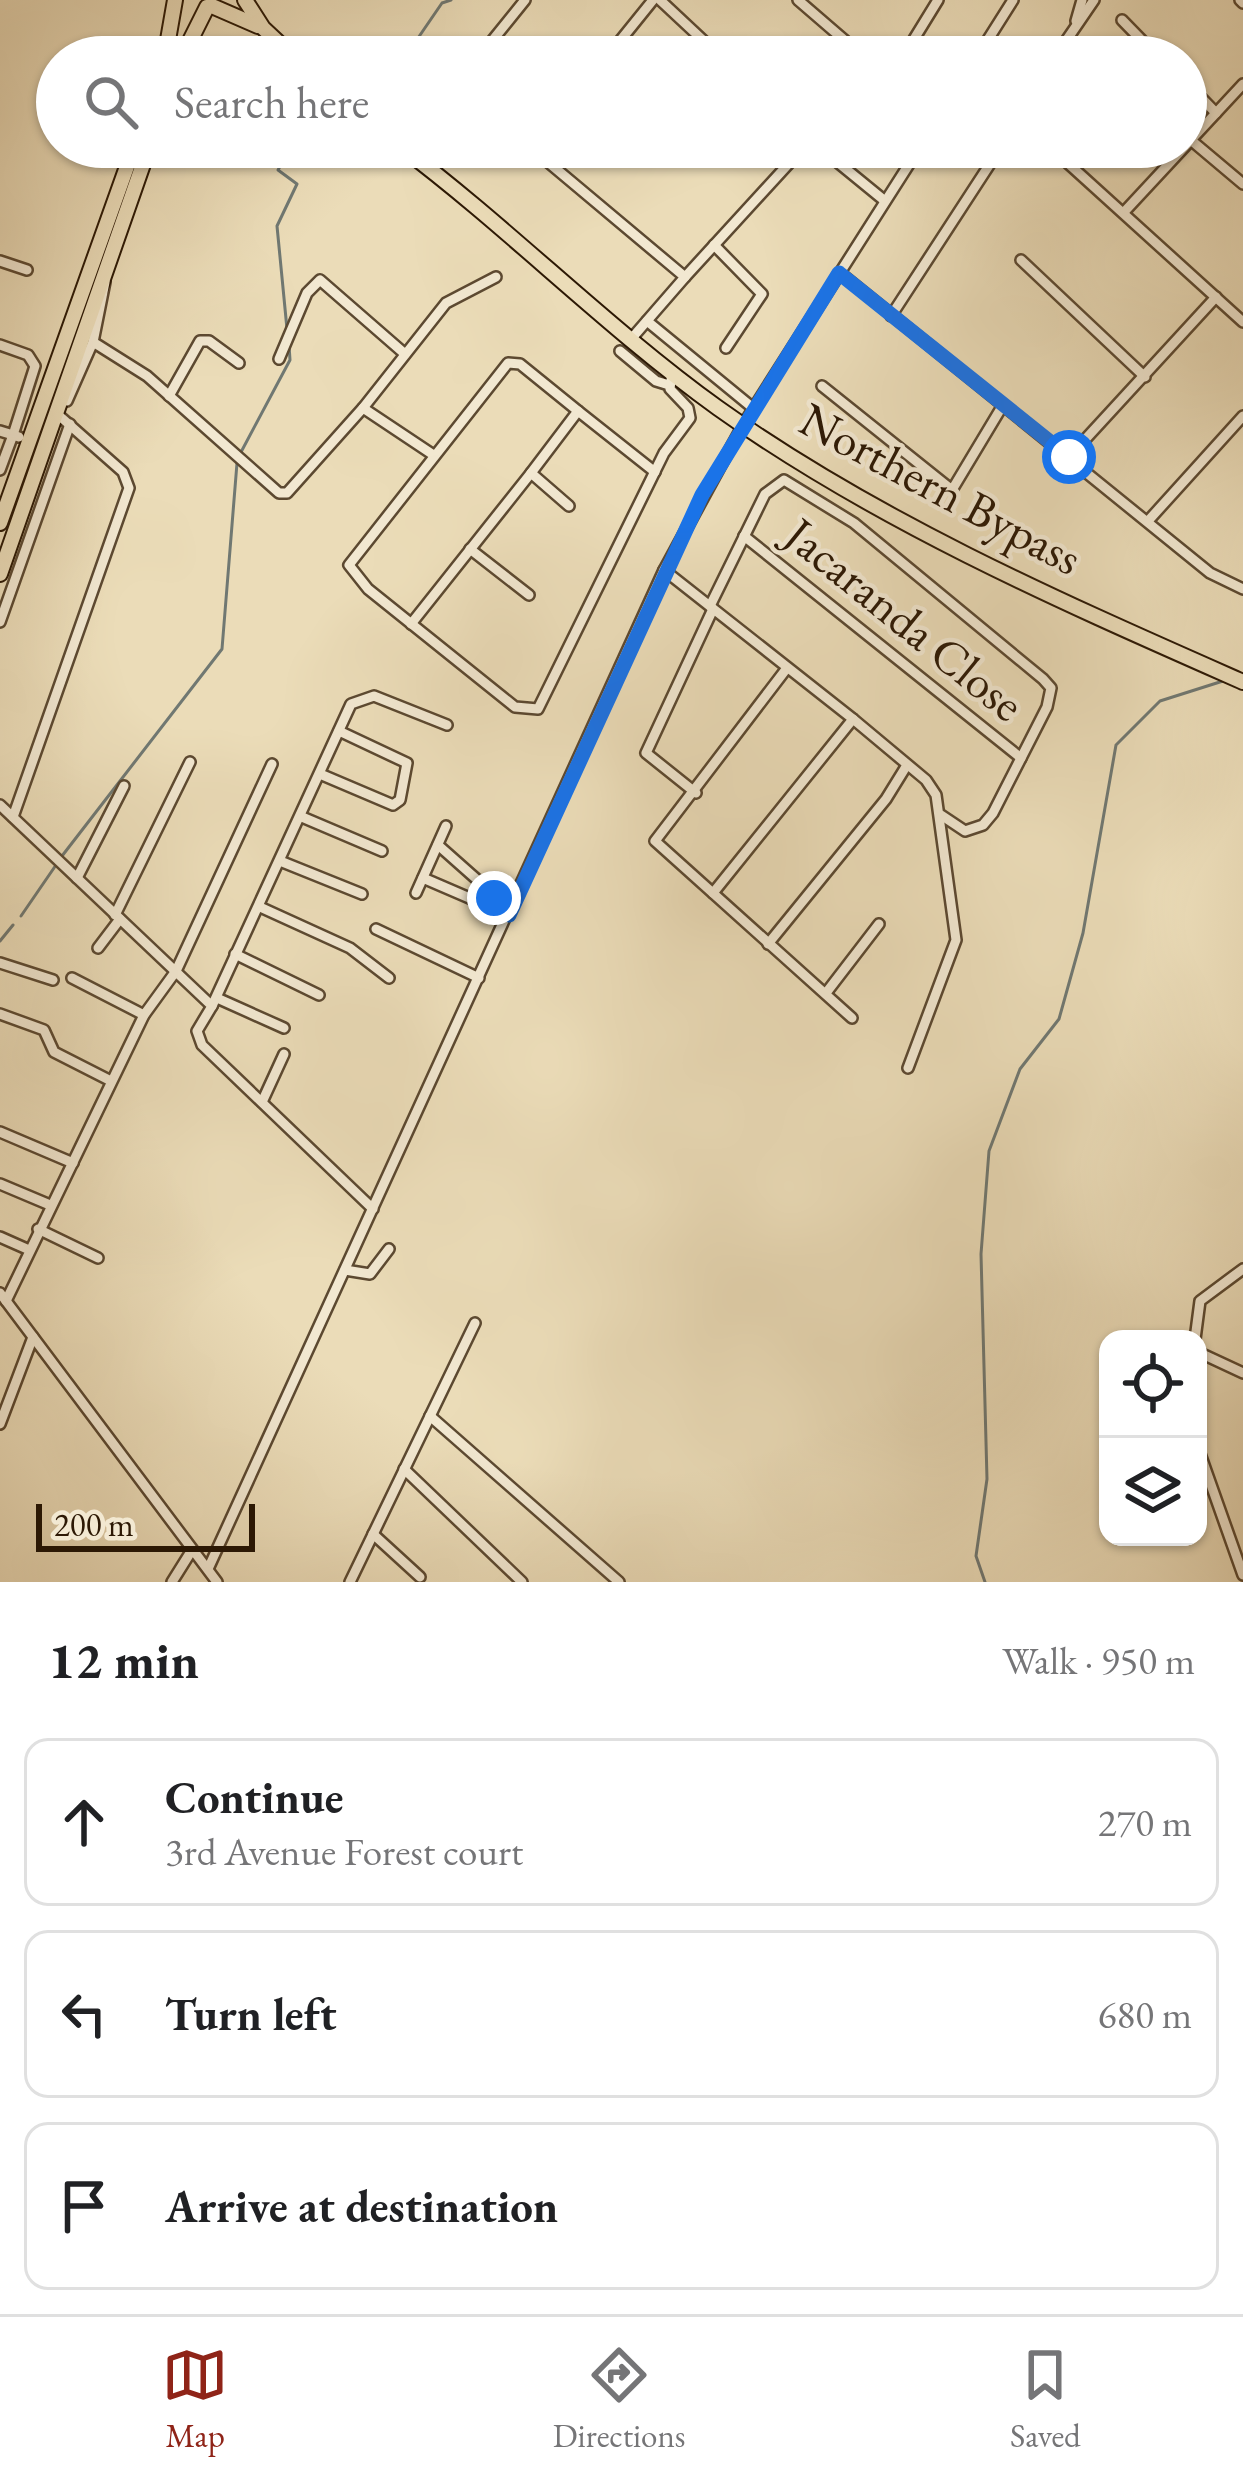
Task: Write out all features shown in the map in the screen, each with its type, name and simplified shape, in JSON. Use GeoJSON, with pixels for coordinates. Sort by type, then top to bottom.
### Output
{"type":"FeatureCollection","features":[{"type":"Feature","properties":{"kind":"main road"},"geometry":{"type":"LineString","coordinates":[[170,36],[178,0],[213,4],[263,28]]}},
{"type":"Feature","properties":{"kind":"main road"},"geometry":{"type":"LineString","coordinates":[[245,0],[272,36]]}},
{"type":"Feature","properties":{"kind":"main road"},"geometry":{"type":"LineString","coordinates":[[194,36],[213,4]]}},
{"type":"Feature","properties":{"kind":"main road"},"geometry":{"type":"LineString","coordinates":[[1,518],[4,496],[30,440],[127,168]]}},
{"type":"Feature","properties":{"kind":"main road"},"geometry":{"type":"LineString","coordinates":[[0,574],[141,168]]}},
{"type":"Feature","properties":{"kind":"main road","name":"Northern Bypass"},"geometry":{"type":"LineString","coordinates":[[426,168],[632,338],[670,379],[742,425],[875,506],[1243,682]]}},
{"type":"Feature","properties":{"kind":"street"},"geometry":{"type":"LineString","coordinates":[[496,36],[525,0]]}},
{"type":"Feature","properties":{"kind":"street"},"geometry":{"type":"LineString","coordinates":[[625,36],[656,0],[697,36]]}},
{"type":"Feature","properties":{"kind":"street"},"geometry":{"type":"LineString","coordinates":[[798,0],[840,36]]}},
{"type":"Feature","properties":{"kind":"street"},"geometry":{"type":"LineString","coordinates":[[916,36],[938,0]]}},
{"type":"Feature","properties":{"kind":"street"},"geometry":{"type":"LineString","coordinates":[[990,36],[1013,0]]}},
{"type":"Feature","properties":{"kind":"street"},"geometry":{"type":"LineString","coordinates":[[1074,26],[1082,0]]}},
{"type":"Feature","properties":{"kind":"street"},"geometry":{"type":"LineString","coordinates":[[1068,36],[1094,0]]}},
{"type":"Feature","properties":{"kind":"street"},"geometry":{"type":"LineString","coordinates":[[1122,20],[1138,36]]}},
{"type":"Feature","properties":{"kind":"street"},"geometry":{"type":"LineString","coordinates":[[1207,124],[1243,84]]}},
{"type":"Feature","properties":{"kind":"street"},"geometry":{"type":"LineString","coordinates":[[1207,104],[1216,113]]}},
{"type":"Feature","properties":{"kind":"street"},"geometry":{"type":"LineString","coordinates":[[1207,154],[1243,184]]}},
{"type":"Feature","properties":{"kind":"street"},"geometry":{"type":"LineString","coordinates":[[556,168],[685,277]]}},
{"type":"Feature","properties":{"kind":"street"},"geometry":{"type":"LineString","coordinates":[[632,338],[785,168]]}},
{"type":"Feature","properties":{"kind":"street"},"geometry":{"type":"LineString","coordinates":[[846,168],[885,202]]}},
{"type":"Feature","properties":{"kind":"street"},"geometry":{"type":"LineString","coordinates":[[208,1569],[664,570],[742,425],[907,168]]}},
{"type":"Feature","properties":{"kind":"street"},"geometry":{"type":"LineString","coordinates":[[891,316],[987,168]]}},
{"type":"Feature","properties":{"kind":"street"},"geometry":{"type":"LineString","coordinates":[[1075,168],[1243,322]]}},
{"type":"Feature","properties":{"kind":"street"},"geometry":{"type":"LineString","coordinates":[[1125,211],[1166,168]]}},
{"type":"Feature","properties":{"kind":"street"},"geometry":{"type":"LineString","coordinates":[[715,245],[762,294],[726,348]]}},
{"type":"Feature","properties":{"kind":"street"},"geometry":{"type":"LineString","coordinates":[[1021,260],[1145,376]]}},
{"type":"Feature","properties":{"kind":"street"},"geometry":{"type":"LineString","coordinates":[[0,261],[27,270]]}},
{"type":"Feature","properties":{"kind":"street"},"geometry":{"type":"LineString","coordinates":[[839,273],[1210,573],[1243,589]]}},
{"type":"Feature","properties":{"kind":"street"},"geometry":{"type":"LineString","coordinates":[[93,342],[124,359],[283,494],[363,408],[446,303],[496,277]]}},
{"type":"Feature","properties":{"kind":"street"},"geometry":{"type":"LineString","coordinates":[[13,817],[129,488],[123,472],[57,414],[93,342],[106,292],[102,278]]}},
{"type":"Feature","properties":{"kind":"street"},"geometry":{"type":"LineString","coordinates":[[279,359],[308,292],[320,280],[405,354]]}},
{"type":"Feature","properties":{"kind":"street"},"geometry":{"type":"LineString","coordinates":[[1069,457],[1216,297]]}},
{"type":"Feature","properties":{"kind":"street"},"geometry":{"type":"LineString","coordinates":[[647,321],[753,408]]}},
{"type":"Feature","properties":{"kind":"street"},"geometry":{"type":"LineString","coordinates":[[169,396],[200,341],[209,340],[239,364]]}},
{"type":"Feature","properties":{"kind":"street"},"geometry":{"type":"LineString","coordinates":[[0,346],[55,370]]}},
{"type":"Feature","properties":{"kind":"street"},"geometry":{"type":"LineString","coordinates":[[620,351],[656,382],[670,379],[691,414],[655,472],[538,709],[524,712],[515,706],[411,624],[349,565],[508,363],[520,364],[655,472]]}},
{"type":"Feature","properties":{"kind":"street"},"geometry":{"type":"LineString","coordinates":[[0,470],[34,362]]}},
{"type":"Feature","properties":{"kind":"street"},"geometry":{"type":"LineString","coordinates":[[822,386],[952,490],[1003,405]]}},
{"type":"Feature","properties":{"kind":"street"},"geometry":{"type":"LineString","coordinates":[[363,408],[432,454]]}},
{"type":"Feature","properties":{"kind":"street"},"geometry":{"type":"LineString","coordinates":[[411,624],[578,411]]}},
{"type":"Feature","properties":{"kind":"street"},"geometry":{"type":"LineString","coordinates":[[1148,521],[1243,416]]}},
{"type":"Feature","properties":{"kind":"street"},"geometry":{"type":"LineString","coordinates":[[0,622],[70,424]]}},
{"type":"Feature","properties":{"kind":"street"},"geometry":{"type":"LineString","coordinates":[[0,431],[30,440]]}},
{"type":"Feature","properties":{"kind":"street"},"geometry":{"type":"LineString","coordinates":[[531,473],[569,506]]}},
{"type":"Feature","properties":{"kind":"street"},"geometry":{"type":"LineString","coordinates":[[696,793],[646,753],[765,494],[784,480],[854,523],[987,628],[1051,688],[1046,712],[983,824],[962,831],[941,815]]}},
{"type":"Feature","properties":{"kind":"street"},"geometry":{"type":"LineString","coordinates":[[20,517],[35,523]]}},
{"type":"Feature","properties":{"kind":"street","name":"Jacaranda Close"},"geometry":{"type":"LineString","coordinates":[[744,536],[1021,758]]}},
{"type":"Feature","properties":{"kind":"street"},"geometry":{"type":"LineString","coordinates":[[470,549],[529,595]]}},
{"type":"Feature","properties":{"kind":"street"},"geometry":{"type":"LineString","coordinates":[[664,570],[853,719],[933,789],[941,815],[956,940],[908,1068]]}},
{"type":"Feature","properties":{"kind":"street"},"geometry":{"type":"LineString","coordinates":[[787,668],[655,842],[852,1018]]}},
{"type":"Feature","properties":{"kind":"street"},"geometry":{"type":"LineString","coordinates":[[373,1209],[198,1037],[351,704],[374,696],[447,725]]}},
{"type":"Feature","properties":{"kind":"street"},"geometry":{"type":"LineString","coordinates":[[713,893],[853,719]]}},
{"type":"Feature","properties":{"kind":"street"},"geometry":{"type":"LineString","coordinates":[[320,774],[393,805],[400,800],[410,773],[407,763],[339,730]]}},
{"type":"Feature","properties":{"kind":"street"},"geometry":{"type":"LineString","coordinates":[[98,948],[118,917],[190,762]]}},
{"type":"Feature","properties":{"kind":"street"},"geometry":{"type":"LineString","coordinates":[[217,1582],[3,1297],[144,1016],[176,971],[272,764]]}},
{"type":"Feature","properties":{"kind":"street"},"geometry":{"type":"LineString","coordinates":[[768,944],[886,799],[907,765]]}},
{"type":"Feature","properties":{"kind":"street"},"geometry":{"type":"LineString","coordinates":[[77,878],[124,786]]}},
{"type":"Feature","properties":{"kind":"street"},"geometry":{"type":"LineString","coordinates":[[0,805],[214,1002],[284,1028]]}},
{"type":"Feature","properties":{"kind":"street"},"geometry":{"type":"LineString","coordinates":[[302,817],[382,851]]}},
{"type":"Feature","properties":{"kind":"street"},"geometry":{"type":"LineString","coordinates":[[416,893],[446,826]]}},
{"type":"Feature","properties":{"kind":"street"},"geometry":{"type":"LineString","coordinates":[[438,845],[491,892],[491,907]]}},
{"type":"Feature","properties":{"kind":"street"},"geometry":{"type":"LineString","coordinates":[[280,861],[362,894]]}},
{"type":"Feature","properties":{"kind":"street"},"geometry":{"type":"LineString","coordinates":[[424,878],[509,915]]}},
{"type":"Feature","properties":{"kind":"street"},"geometry":{"type":"LineString","coordinates":[[260,907],[350,948],[389,978]]}},
{"type":"Feature","properties":{"kind":"street"},"geometry":{"type":"LineString","coordinates":[[826,993],[879,924]]}},
{"type":"Feature","properties":{"kind":"street"},"geometry":{"type":"LineString","coordinates":[[376,928],[479,978]]}},
{"type":"Feature","properties":{"kind":"street"},"geometry":{"type":"LineString","coordinates":[[235,954],[319,995]]}},
{"type":"Feature","properties":{"kind":"street"},"geometry":{"type":"LineString","coordinates":[[0,963],[53,980]]}},
{"type":"Feature","properties":{"kind":"street"},"geometry":{"type":"LineString","coordinates":[[72,978],[144,1016]]}},
{"type":"Feature","properties":{"kind":"street"},"geometry":{"type":"LineString","coordinates":[[0,1014],[47,1032],[54,1052],[111,1081]]}},
{"type":"Feature","properties":{"kind":"street"},"geometry":{"type":"LineString","coordinates":[[262,1102],[284,1054]]}},
{"type":"Feature","properties":{"kind":"street"},"geometry":{"type":"LineString","coordinates":[[0,1132],[73,1163]]}},
{"type":"Feature","properties":{"kind":"street"},"geometry":{"type":"LineString","coordinates":[[0,1184],[50,1205]]}},
{"type":"Feature","properties":{"kind":"street"},"geometry":{"type":"LineString","coordinates":[[38,1229],[98,1258]]}},
{"type":"Feature","properties":{"kind":"street"},"geometry":{"type":"LineString","coordinates":[[0,1237],[27,1249]]}},
{"type":"Feature","properties":{"kind":"street"},"geometry":{"type":"LineString","coordinates":[[345,1270],[370,1274],[389,1249]]}},
{"type":"Feature","properties":{"kind":"street"},"geometry":{"type":"LineString","coordinates":[[1196,1330],[1200,1301],[1243,1270]]}},
{"type":"Feature","properties":{"kind":"street"},"geometry":{"type":"LineString","coordinates":[[350,1582],[475,1323]]}},
{"type":"Feature","properties":{"kind":"street"},"geometry":{"type":"LineString","coordinates":[[0,1424],[33,1337]]}},
{"type":"Feature","properties":{"kind":"street"},"geometry":{"type":"LineString","coordinates":[[1207,1356],[1243,1373]]}},
{"type":"Feature","properties":{"kind":"street"},"geometry":{"type":"LineString","coordinates":[[430,1416],[619,1582]]}},
{"type":"Feature","properties":{"kind":"street"},"geometry":{"type":"LineString","coordinates":[[404,1469],[522,1582]]}},
{"type":"Feature","properties":{"kind":"street"},"geometry":{"type":"LineString","coordinates":[[1207,1473],[1243,1575]]}},
{"type":"Feature","properties":{"kind":"street"},"geometry":{"type":"LineString","coordinates":[[373,1534],[420,1577]]}},
{"type":"Feature","properties":{"kind":"street"},"geometry":{"type":"LineString","coordinates":[[172,1582],[192,1550]]}},
{"type":"Feature","properties":{"kind":"waterway"},"geometry":{"type":"LineString","coordinates":[[419,36],[442,3],[451,0]]}},
{"type":"Feature","properties":{"kind":"waterway"},"geometry":{"type":"LineString","coordinates":[[279,168],[297,184],[277,226],[287,329]]}},
{"type":"Feature","properties":{"kind":"waterway"},"geometry":{"type":"LineString","coordinates":[[240,454],[290,360],[289,345]]}},
{"type":"Feature","properties":{"kind":"waterway"},"geometry":{"type":"LineString","coordinates":[[62,856],[222,649],[237,463]]}},
{"type":"Feature","properties":{"kind":"waterway"},"geometry":{"type":"LineString","coordinates":[[985,1582],[976,1556],[987,1479],[981,1254],[989,1151],[1020,1069],[1059,1019],[1083,933],[1116,745],[1160,701],[1223,681]]}},
{"type":"Feature","properties":{"kind":"waterway"},"geometry":{"type":"LineString","coordinates":[[21,916],[56,865]]}},
{"type":"Feature","properties":{"kind":"waterway"},"geometry":{"type":"LineString","coordinates":[[0,941],[13,925]]}},
{"type":"Feature","properties":{"kind":"route"},"geometry":{"type":"LineString","coordinates":[[494,898],[491,907],[509,915],[702,495],[839,273],[1069,457]]}}]}
